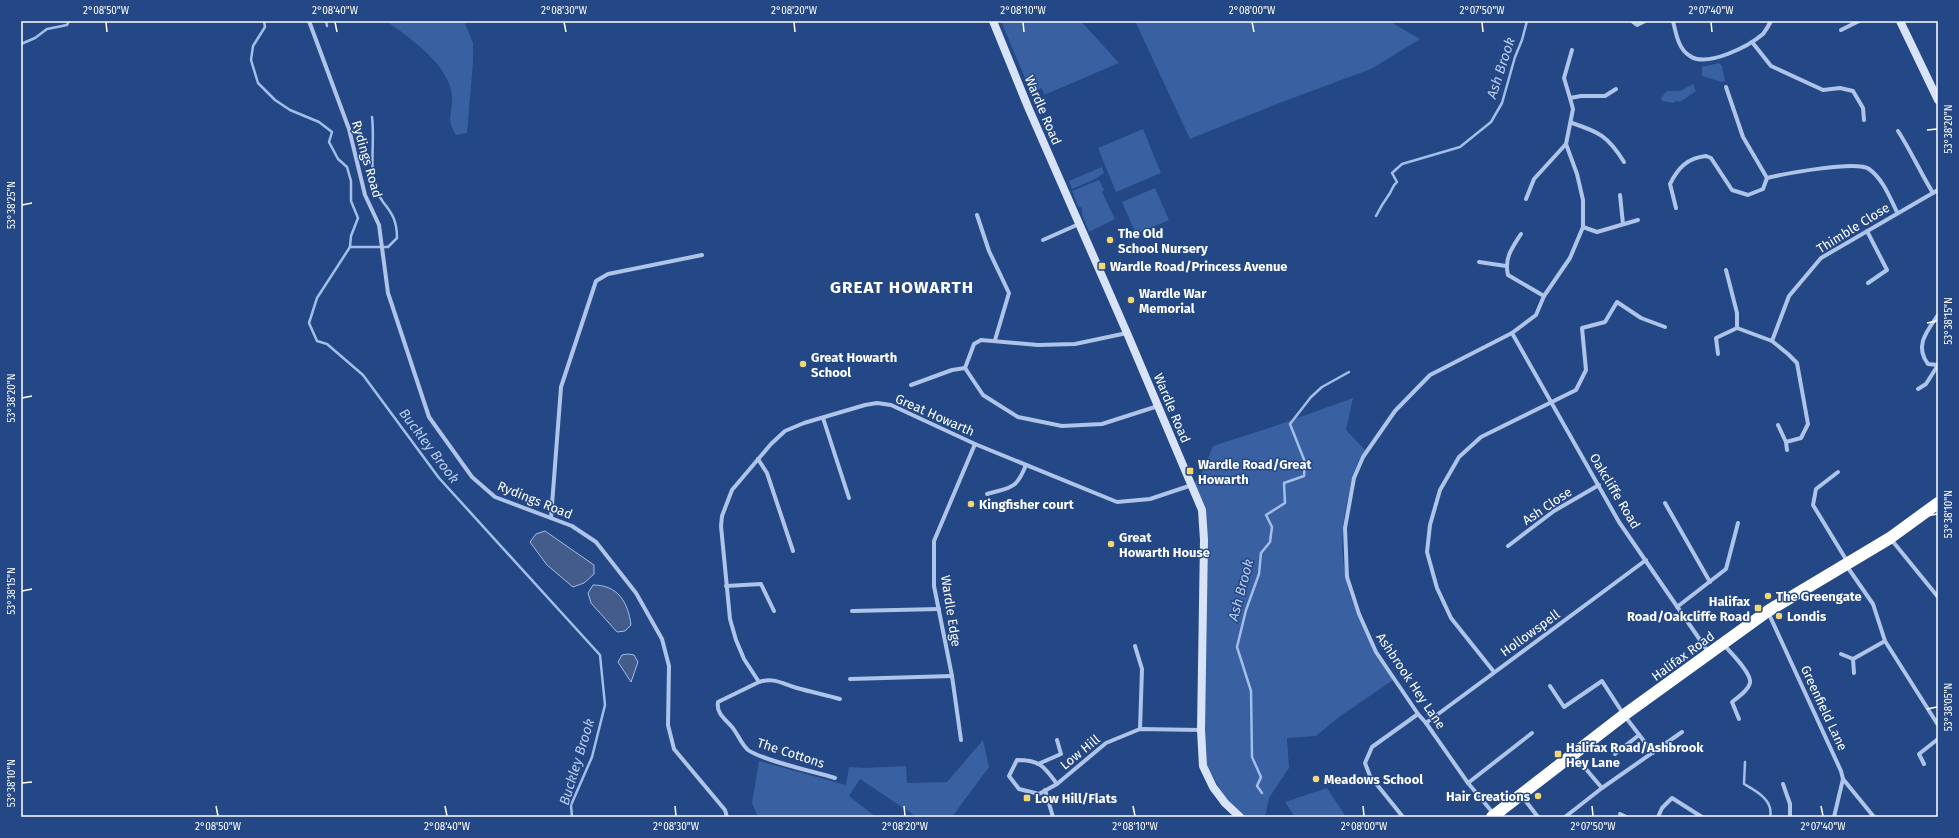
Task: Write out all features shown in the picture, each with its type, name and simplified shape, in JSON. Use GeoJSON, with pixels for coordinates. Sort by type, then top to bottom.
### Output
{"type":"FeatureCollection","features":[{"type":"Feature","properties":{"kind":"highway","name":"Halifax Road"},"geometry":{"type":"LineString","coordinates":[[1494,816],[1624,715],[1768,612],[1890,538],[1938,503]]}},
{"type":"Feature","properties":{"kind":"street","name":"Rydings Road"},"geometry":{"type":"LineString","coordinates":[[309,21],[349,129],[365,195],[380,225],[388,293],[429,417],[472,477],[495,497],[572,526],[596,542],[636,593],[662,639],[669,666],[668,725],[674,749],[725,810],[727,817]]}},
{"type":"Feature","properties":{"kind":"street","name":"Wardle Road"},"geometry":{"type":"LineString","coordinates":[[993,21],[1028,107],[1080,224],[1202,510],[1204,526],[1201,730],[1203,766],[1213,787],[1225,803],[1240,817]]}},
{"type":"Feature","properties":{"kind":"street"},"geometry":{"type":"LineString","coordinates":[[1632,21],[1637,25],[1645,21]]}},
{"type":"Feature","properties":{"kind":"street"},"geometry":{"type":"LineString","coordinates":[[1673,21],[1679,41],[1684,51],[1690,57],[1702,61],[1718,57],[1752,42],[1764,32],[1771,21]]}},
{"type":"Feature","properties":{"kind":"street"},"geometry":{"type":"LineString","coordinates":[[1841,30],[1859,21]]}},
{"type":"Feature","properties":{"kind":"street"},"geometry":{"type":"LineString","coordinates":[[1900,21],[1938,100]]}},
{"type":"Feature","properties":{"kind":"street"},"geometry":{"type":"LineString","coordinates":[[1752,42],[1771,66],[1823,90],[1840,88],[1854,91],[1863,108],[1864,120]]}},
{"type":"Feature","properties":{"kind":"street"},"geometry":{"type":"LineString","coordinates":[[1526,199],[1534,179],[1566,144],[1572,123],[1573,108],[1564,78],[1572,50]]}},
{"type":"Feature","properties":{"kind":"street"},"geometry":{"type":"LineString","coordinates":[[1676,208],[1670,184],[1684,163],[1699,157],[1706,156],[1711,158],[1732,190],[1748,195],[1763,189],[1767,178],[1744,137],[1726,87]]}},
{"type":"Feature","properties":{"kind":"street"},"geometry":{"type":"LineString","coordinates":[[1570,98],[1581,96],[1605,96],[1616,89]]}},
{"type":"Feature","properties":{"kind":"street"},"geometry":{"type":"LineString","coordinates":[[1572,123],[1597,131],[1614,145],[1624,162]]}},
{"type":"Feature","properties":{"kind":"street"},"geometry":{"type":"LineString","coordinates":[[1898,131],[1915,164],[1933,193]]}},
{"type":"Feature","properties":{"kind":"street"},"geometry":{"type":"LineString","coordinates":[[1566,144],[1577,174],[1583,200],[1583,226],[1597,232],[1638,220]]}},
{"type":"Feature","properties":{"kind":"street"},"geometry":{"type":"LineString","coordinates":[[1767,178],[1787,174],[1854,166],[1868,168],[1880,178],[1898,212]]}},
{"type":"Feature","properties":{"kind":"street","name":"Thimble Close"},"geometry":{"type":"LineString","coordinates":[[1772,341],[1789,296],[1821,258],[1938,190]]}},
{"type":"Feature","properties":{"kind":"street"},"geometry":{"type":"LineString","coordinates":[[1620,195],[1623,224]]}},
{"type":"Feature","properties":{"kind":"street"},"geometry":{"type":"LineString","coordinates":[[977,215],[989,251],[1009,293],[995,340]]}},
{"type":"Feature","properties":{"kind":"street"},"geometry":{"type":"LineString","coordinates":[[1043,240],[1080,224]]}},
{"type":"Feature","properties":{"kind":"street","name":"Ashbrook Hey Lane"},"geometry":{"type":"LineString","coordinates":[[1494,816],[1418,714],[1376,652],[1359,614],[1347,577],[1344,528],[1354,478],[1363,457],[1395,411],[1430,375],[1512,333],[1536,315],[1544,296],[1570,258],[1583,226]]}},
{"type":"Feature","properties":{"kind":"street"},"geometry":{"type":"LineString","coordinates":[[1867,231],[1887,270],[1868,283]]}},
{"type":"Feature","properties":{"kind":"street"},"geometry":{"type":"LineString","coordinates":[[1520,234],[1508,255],[1506,266],[1508,275],[1544,296]]}},
{"type":"Feature","properties":{"kind":"street"},"geometry":{"type":"LineString","coordinates":[[551,518],[561,387],[596,281],[608,274],[702,255]]}},
{"type":"Feature","properties":{"kind":"street"},"geometry":{"type":"LineString","coordinates":[[1479,262],[1506,266]]}},
{"type":"Feature","properties":{"kind":"street"},"geometry":{"type":"LineString","coordinates":[[1726,270],[1737,312],[1737,328]]}},
{"type":"Feature","properties":{"kind":"street"},"geometry":{"type":"LineString","coordinates":[[1494,672],[1451,618],[1430,570],[1427,552],[1430,525],[1440,490],[1459,457],[1481,437],[1576,390],[1586,370],[1582,328],[1605,322],[1617,302],[1641,318],[1665,327]]}},
{"type":"Feature","properties":{"kind":"street"},"geometry":{"type":"LineString","coordinates":[[1918,389],[1926,384],[1938,365],[1928,364],[1921,347],[1922,338],[1938,315]]}},
{"type":"Feature","properties":{"kind":"street"},"geometry":{"type":"LineString","coordinates":[[1718,354],[1716,338],[1737,328],[1772,341],[1797,363],[1808,424],[1801,438],[1786,442]]}},
{"type":"Feature","properties":{"kind":"street"},"geometry":{"type":"LineString","coordinates":[[965,368],[974,344],[981,340],[995,340],[1038,345],[1075,344],[1127,333]]}},
{"type":"Feature","properties":{"kind":"street","name":"Oakcliffe Road"},"geometry":{"type":"LineString","coordinates":[[1512,333],[1620,522],[1709,654]]}},
{"type":"Feature","properties":{"kind":"street"},"geometry":{"type":"LineString","coordinates":[[965,368],[984,395],[1018,417],[1062,426],[1102,424],[1158,406]]}},
{"type":"Feature","properties":{"kind":"street"},"geometry":{"type":"LineString","coordinates":[[911,385],[952,370],[965,368]]}},
{"type":"Feature","properties":{"kind":"street","name":"Great Howarth"},"geometry":{"type":"LineString","coordinates":[[758,682],[744,659],[736,640],[730,619],[722,540],[722,516],[732,490],[771,444],[785,431],[804,423],[877,403],[891,405],[975,444],[1117,502],[1150,499],[1192,485]]}},
{"type":"Feature","properties":{"kind":"street"},"geometry":{"type":"LineString","coordinates":[[823,418],[849,498]]}},
{"type":"Feature","properties":{"kind":"street"},"geometry":{"type":"LineString","coordinates":[[1778,425],[1786,442],[1787,450]]}},
{"type":"Feature","properties":{"kind":"street","name":"Wardle Edge"},"geometry":{"type":"LineString","coordinates":[[961,740],[952,676],[934,586],[934,541],[975,444]]}},
{"type":"Feature","properties":{"kind":"street"},"geometry":{"type":"LineString","coordinates":[[758,459],[767,473],[793,551]]}},
{"type":"Feature","properties":{"kind":"street"},"geometry":{"type":"LineString","coordinates":[[987,494],[1015,486],[1026,465]]}},
{"type":"Feature","properties":{"kind":"street"},"geometry":{"type":"LineString","coordinates":[[1838,472],[1816,489],[1813,505],[1847,564],[1873,604],[1884,641],[1938,725]]}},
{"type":"Feature","properties":{"kind":"street","name":"Ash Close"},"geometry":{"type":"LineString","coordinates":[[1508,546],[1554,511],[1598,485]]}},
{"type":"Feature","properties":{"kind":"street"},"geometry":{"type":"LineString","coordinates":[[1665,503],[1710,582]]}},
{"type":"Feature","properties":{"kind":"street"},"geometry":{"type":"LineString","coordinates":[[1678,607],[1726,569],[1738,523]]}},
{"type":"Feature","properties":{"kind":"street"},"geometry":{"type":"LineString","coordinates":[[1890,538],[1938,597]]}},
{"type":"Feature","properties":{"kind":"street","name":"Hollowspell"},"geometry":{"type":"LineString","coordinates":[[1426,723],[1646,560]]}},
{"type":"Feature","properties":{"kind":"street"},"geometry":{"type":"LineString","coordinates":[[726,586],[761,584],[774,611]]}},
{"type":"Feature","properties":{"kind":"street"},"geometry":{"type":"LineString","coordinates":[[852,611],[939,609]]}},
{"type":"Feature","properties":{"kind":"street","name":"Greenfield Lane"},"geometry":{"type":"LineString","coordinates":[[1768,612],[1841,771],[1842,779],[1834,817]]}},
{"type":"Feature","properties":{"kind":"street"},"geometry":{"type":"LineString","coordinates":[[1853,659],[1884,641]]}},
{"type":"Feature","properties":{"kind":"street"},"geometry":{"type":"LineString","coordinates":[[1723,644],[1749,675],[1750,683],[1746,691],[1732,702],[1739,719]]}},
{"type":"Feature","properties":{"kind":"street"},"geometry":{"type":"LineString","coordinates":[[1135,646],[1142,669],[1140,729]]}},
{"type":"Feature","properties":{"kind":"street"},"geometry":{"type":"LineString","coordinates":[[1841,654],[1853,659]]}},
{"type":"Feature","properties":{"kind":"street"},"geometry":{"type":"LineString","coordinates":[[1853,659],[1854,673]]}},
{"type":"Feature","properties":{"kind":"street"},"geometry":{"type":"LineString","coordinates":[[850,679],[952,676]]}},
{"type":"Feature","properties":{"kind":"street"},"geometry":{"type":"LineString","coordinates":[[758,682],[767,679],[779,680],[796,687],[840,699]]}},
{"type":"Feature","properties":{"kind":"street"},"geometry":{"type":"LineString","coordinates":[[1550,686],[1564,707],[1602,681],[1624,715],[1653,753]]}},
{"type":"Feature","properties":{"kind":"street","name":"The Cottons"},"geometry":{"type":"LineString","coordinates":[[758,682],[718,702],[717,707],[719,713],[737,734],[744,746],[757,755],[835,778]]}},
{"type":"Feature","properties":{"kind":"street"},"geometry":{"type":"LineString","coordinates":[[1403,817],[1370,776],[1365,763],[1372,747],[1418,714]]}},
{"type":"Feature","properties":{"kind":"street","name":"Low Hill"},"geometry":{"type":"LineString","coordinates":[[1057,784],[1046,768],[1032,760],[1017,760],[1009,776],[1019,789],[1039,794],[1057,784],[1106,743],[1140,729],[1201,730]]}},
{"type":"Feature","properties":{"kind":"street"},"geometry":{"type":"LineString","coordinates":[[1565,817],[1602,788],[1682,732]]}},
{"type":"Feature","properties":{"kind":"street"},"geometry":{"type":"LineString","coordinates":[[1468,783],[1532,733]]}},
{"type":"Feature","properties":{"kind":"street"},"geometry":{"type":"LineString","coordinates":[[1615,754],[1639,735]]}},
{"type":"Feature","properties":{"kind":"street"},"geometry":{"type":"LineString","coordinates":[[1924,764],[1919,754],[1938,739]]}},
{"type":"Feature","properties":{"kind":"street"},"geometry":{"type":"LineString","coordinates":[[1038,764],[1061,754],[1057,740]]}},
{"type":"Feature","properties":{"kind":"street"},"geometry":{"type":"LineString","coordinates":[[1574,754],[1602,788]]}},
{"type":"Feature","properties":{"kind":"street"},"geometry":{"type":"LineString","coordinates":[[1842,779],[1874,817]]}},
{"type":"Feature","properties":{"kind":"street"},"geometry":{"type":"LineString","coordinates":[[1783,784],[1790,804],[1790,817]]}},
{"type":"Feature","properties":{"kind":"street"},"geometry":{"type":"LineString","coordinates":[[1045,790],[1053,817]]}},
{"type":"Feature","properties":{"kind":"street"},"geometry":{"type":"LineString","coordinates":[[1520,795],[1538,817]]}},
{"type":"Feature","properties":{"kind":"street"},"geometry":{"type":"LineString","coordinates":[[1658,817],[1662,808],[1672,798],[1702,817]]}},
{"type":"Feature","properties":{"kind":"street"},"geometry":{"type":"LineString","coordinates":[[1620,814],[1626,817]]}},
{"type":"Feature","properties":{"kind":"shaded area"},"geometry":{"type":"Polygon","coordinates":[[[386,21],[464,21],[473,43],[473,62],[467,133],[456,135],[453,129],[450,120],[452,97],[450,85],[437,64],[417,44],[386,21]]]}},
{"type":"Feature","properties":{"kind":"shaded area"},"geometry":{"type":"Polygon","coordinates":[[[1001,21],[1081,21],[1119,63],[1044,95],[1042,88],[1031,92],[1001,21]]]}},
{"type":"Feature","properties":{"kind":"shaded area"},"geometry":{"type":"Polygon","coordinates":[[[1135,21],[1389,21],[1420,39],[1371,69],[1282,102],[1190,139],[1135,21]]]}},
{"type":"Feature","properties":{"kind":"shaded area"},"geometry":{"type":"Polygon","coordinates":[[[1719,63],[1722,66],[1725,81],[1721,82],[1702,76],[1702,67],[1719,63]]]}},
{"type":"Feature","properties":{"kind":"shaded area"},"geometry":{"type":"Polygon","coordinates":[[[1693,84],[1696,91],[1680,102],[1676,101],[1674,103],[1662,101],[1661,98],[1667,91],[1680,91],[1693,84]]]}},
{"type":"Feature","properties":{"kind":"shaded area"},"geometry":{"type":"Polygon","coordinates":[[[1143,129],[1161,173],[1116,192],[1098,148],[1143,129]]]}},
{"type":"Feature","properties":{"kind":"shaded area"},"geometry":{"type":"Polygon","coordinates":[[[1102,167],[1104,173],[1097,178],[1072,189],[1069,181],[1102,167]]]}},
{"type":"Feature","properties":{"kind":"shaded area"},"geometry":{"type":"Polygon","coordinates":[[[1099,180],[1104,190],[1102,192],[1115,219],[1089,232],[1082,214],[1082,208],[1078,206],[1072,191],[1099,180]]]}},
{"type":"Feature","properties":{"kind":"shaded area"},"geometry":{"type":"Polygon","coordinates":[[[1155,188],[1169,220],[1136,234],[1122,202],[1155,188]]]}},
{"type":"Feature","properties":{"kind":"shaded area"},"geometry":{"type":"Polygon","coordinates":[[[1353,398],[1346,430],[1365,450],[1359,460],[1353,476],[1344,520],[1342,545],[1344,568],[1349,591],[1357,614],[1379,658],[1393,680],[1339,717],[1316,736],[1287,738],[1289,768],[1269,798],[1265,817],[1243,817],[1227,801],[1206,765],[1203,729],[1207,527],[1205,510],[1194,483],[1201,475],[1213,446],[1278,425],[1353,398]]]}},
{"type":"Feature","properties":{"kind":"shaded area"},"geometry":{"type":"Polygon","coordinates":[[[545,531],[594,565],[594,574],[584,583],[573,587],[547,565],[530,542],[536,534],[545,531]]]}},
{"type":"Feature","properties":{"kind":"shaded area"},"geometry":{"type":"Polygon","coordinates":[[[593,585],[609,588],[620,596],[630,617],[631,625],[625,631],[617,632],[591,603],[588,593],[593,585]]]}},
{"type":"Feature","properties":{"kind":"shaded area"},"geometry":{"type":"Polygon","coordinates":[[[622,655],[634,655],[638,662],[631,682],[618,662],[622,655]]]}},
{"type":"Feature","properties":{"kind":"shaded area"},"geometry":{"type":"Polygon","coordinates":[[[983,740],[989,767],[952,817],[917,817],[860,779],[849,796],[876,817],[758,817],[752,803],[759,761],[846,785],[849,767],[864,768],[906,766],[907,783],[947,782],[983,740]]]}},
{"type":"Feature","properties":{"kind":"shaded area"},"geometry":{"type":"Polygon","coordinates":[[[1327,788],[1346,817],[1295,817],[1285,802],[1327,788]]]}},
{"type":"Feature","properties":{"kind":"waterway"},"geometry":{"type":"LineString","coordinates":[[21,44],[35,38],[47,29],[67,25],[69,21]]}},
{"type":"Feature","properties":{"kind":"waterway"},"geometry":{"type":"LineString","coordinates":[[264,21],[265,27],[253,46],[251,60],[258,83],[275,100],[290,110],[319,122],[332,132],[329,142],[338,159],[347,167],[351,181],[351,201],[358,218],[351,236],[350,247]]}},
{"type":"Feature","properties":{"kind":"waterway","name":"Buckley Brook"},"geometry":{"type":"LineString","coordinates":[[326,21],[327,26]]}},
{"type":"Feature","properties":{"kind":"waterway","name":"Ash Brook"},"geometry":{"type":"LineString","coordinates":[[1376,216],[1397,182],[1392,173],[1402,164],[1460,147],[1491,122],[1502,103],[1527,21]]}},
{"type":"Feature","properties":{"kind":"waterway","name":"Buckley Brook"},"geometry":{"type":"LineString","coordinates":[[372,117],[372,164],[374,183],[376,191],[394,218],[397,238],[388,247],[350,247],[317,298],[309,323],[317,341],[327,344],[363,375],[439,478],[600,655],[605,705],[592,757],[571,805],[572,817]]}},
{"type":"Feature","properties":{"kind":"waterway","name":"Ash Brook"},"geometry":{"type":"LineString","coordinates":[[1262,793],[1257,786],[1261,777],[1252,757],[1251,691],[1237,647],[1246,610],[1259,574],[1261,553],[1270,542],[1272,527],[1266,515],[1285,503],[1284,483],[1304,476],[1305,462],[1290,424],[1311,397],[1322,387],[1349,372]]}},
{"type":"Feature","properties":{"kind":"waterway"},"geometry":{"type":"LineString","coordinates":[[1745,762],[1744,784],[1759,793],[1767,801],[1771,811],[1770,817]]}},
{"type":"Feature","properties":{"kind":"place","name":"The Old School Nursery"},"geometry":{"type":"Point","coordinates":[1110,240]}},
{"type":"Feature","properties":{"kind":"place","name":"Wardle Road/Princess Avenue"},"geometry":{"type":"Point","coordinates":[1102,266]}},
{"type":"Feature","properties":{"kind":"place","name":"Wardle War Memorial"},"geometry":{"type":"Point","coordinates":[1131,300]}},
{"type":"Feature","properties":{"kind":"place","name":"Great Howarth School"},"geometry":{"type":"Point","coordinates":[803,364]}},
{"type":"Feature","properties":{"kind":"place","name":"Wardle Road/Great Howarth"},"geometry":{"type":"Point","coordinates":[1190,471]}},
{"type":"Feature","properties":{"kind":"place","name":"Kingfisher court"},"geometry":{"type":"Point","coordinates":[971,504]}},
{"type":"Feature","properties":{"kind":"place","name":"Great Howarth House"},"geometry":{"type":"Point","coordinates":[1111,544]}},
{"type":"Feature","properties":{"kind":"place","name":"The Greengate"},"geometry":{"type":"Point","coordinates":[1768,596]}},
{"type":"Feature","properties":{"kind":"place","name":"Halifax Road/Oakcliffe Road"},"geometry":{"type":"Point","coordinates":[1758,608]}},
{"type":"Feature","properties":{"kind":"place","name":"Londis"},"geometry":{"type":"Point","coordinates":[1779,616]}},
{"type":"Feature","properties":{"kind":"place","name":"Halifax Road/Ashbrook Hey Lane"},"geometry":{"type":"Point","coordinates":[1558,754]}},
{"type":"Feature","properties":{"kind":"place","name":"Meadows School"},"geometry":{"type":"Point","coordinates":[1316,779]}},
{"type":"Feature","properties":{"kind":"place","name":"Hair Creations"},"geometry":{"type":"Point","coordinates":[1538,796]}},
{"type":"Feature","properties":{"kind":"place","name":"Low Hill/Flats"},"geometry":{"type":"Point","coordinates":[1027,798]}},
{"type":"Feature","properties":{"kind":"district","name":"GREAT HOWARTH"},"geometry":{"type":"Point","coordinates":[902,287]}}]}
